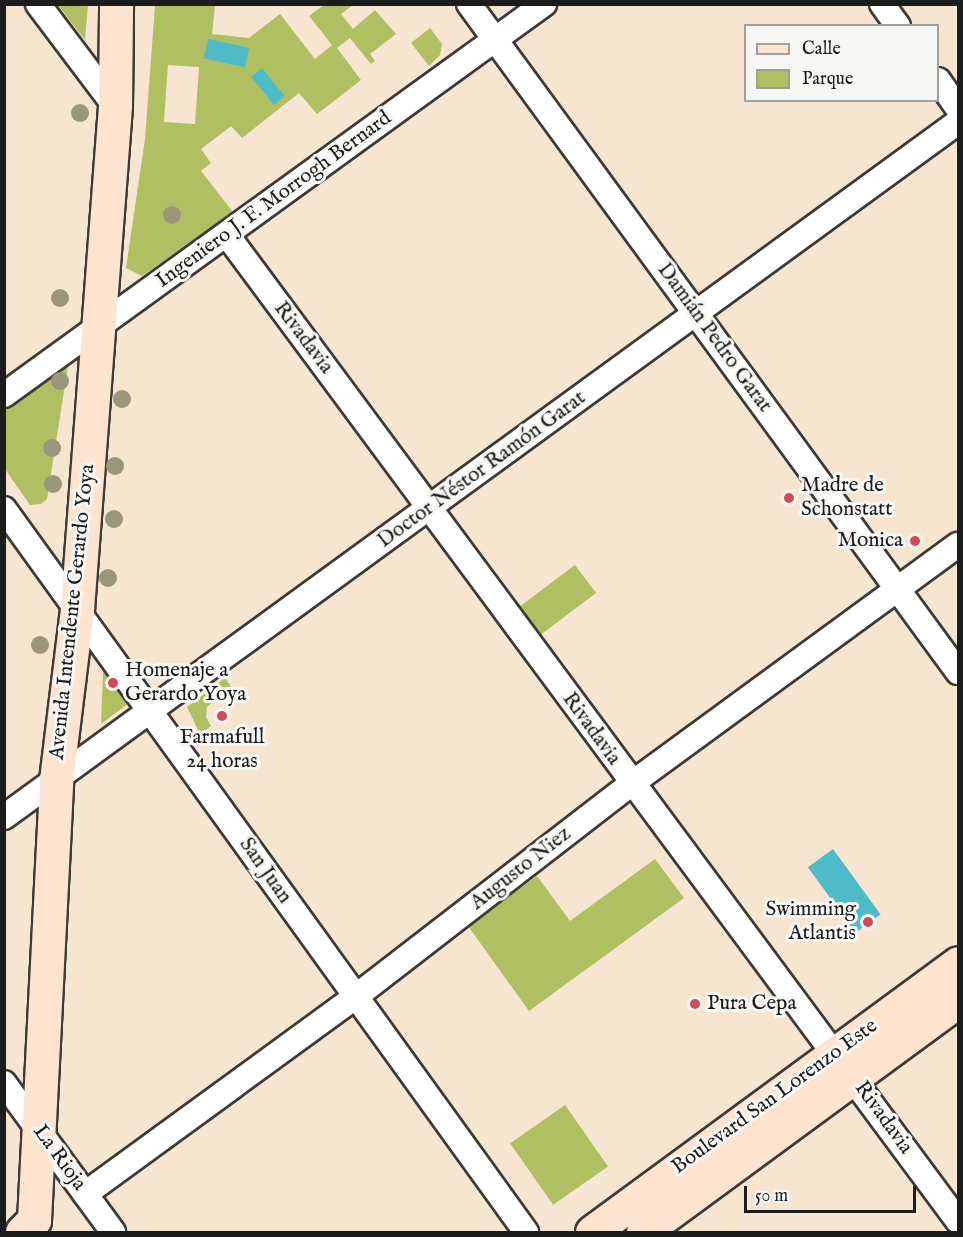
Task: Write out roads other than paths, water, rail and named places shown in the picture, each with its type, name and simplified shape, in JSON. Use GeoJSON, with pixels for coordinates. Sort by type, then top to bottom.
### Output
{"type":"FeatureCollection","features":[{"type":"Feature","properties":{"kind":"main road","name":"Avenida Intendente Gerardo Yoya"},"geometry":{"type":"LineString","coordinates":[[33,1228],[56,780],[77,609],[115,106],[116,4]]}},
{"type":"Feature","properties":{"kind":"main road","name":"Boulevard San Lorenzo Este"},"geometry":{"type":"LineString","coordinates":[[643,1233],[843,1064],[958,963]]}},
{"type":"Feature","properties":{"kind":"main road","name":"Boulevard San Lorenzo Este"},"geometry":{"type":"LineString","coordinates":[[592,1233],[843,1064],[958,1001]]}},
{"type":"Feature","properties":{"kind":"street"},"geometry":{"type":"LineString","coordinates":[[38,4],[115,106]]}},
{"type":"Feature","properties":{"kind":"street","name":"Damián Pedro Garat"},"geometry":{"type":"LineString","coordinates":[[469,4],[958,672]]}},
{"type":"Feature","properties":{"kind":"street","name":"Ingeniero J. F. Morrogh Bernard"},"geometry":{"type":"LineString","coordinates":[[4,395],[544,4]]}},
{"type":"Feature","properties":{"kind":"street"},"geometry":{"type":"LineString","coordinates":[[882,4],[897,24]]}},
{"type":"Feature","properties":{"kind":"street"},"geometry":{"type":"LineString","coordinates":[[939,81],[958,109]]}},
{"type":"Feature","properties":{"kind":"street","name":"Doctor Néstor Ramón Garat"},"geometry":{"type":"LineString","coordinates":[[4,817],[958,122]]}},
{"type":"Feature","properties":{"kind":"street","name":"Rivadavia"},"geometry":{"type":"LineString","coordinates":[[226,235],[631,784],[843,1064],[958,1221]]}},
{"type":"Feature","properties":{"kind":"street","name":"San Juan"},"geometry":{"type":"LineString","coordinates":[[4,509],[151,711],[354,998],[526,1233]]}},
{"type":"Feature","properties":{"kind":"street","name":"Augusto Niez"},"geometry":{"type":"LineString","coordinates":[[85,1194],[354,998],[631,784],[958,544]]}},
{"type":"Feature","properties":{"kind":"street","name":"La Rioja"},"geometry":{"type":"LineString","coordinates":[[4,1083],[114,1233]]}},
{"type":"Feature","properties":{"kind":"water"},"geometry":{"type":"Polygon","coordinates":[[[208,39],[249,48],[245,67],[204,59],[208,39]]]}},
{"type":"Feature","properties":{"kind":"water"},"geometry":{"type":"Polygon","coordinates":[[[262,68],[285,96],[274,105],[251,77],[262,68]]]}},
{"type":"Feature","properties":{"kind":"water"},"geometry":{"type":"Polygon","coordinates":[[[833,849],[881,915],[856,933],[808,867],[833,849]]]}},
{"type":"Feature","properties":{"kind":"place","name":"Madre de Schonstatt"},"geometry":{"type":"Point","coordinates":[789,498]}},
{"type":"Feature","properties":{"kind":"place","name":"Monica"},"geometry":{"type":"Point","coordinates":[915,541]}},
{"type":"Feature","properties":{"kind":"place","name":"Homenaje a Gerardo Yoya"},"geometry":{"type":"Point","coordinates":[113,683]}},
{"type":"Feature","properties":{"kind":"place","name":"Farmafull 24 horas"},"geometry":{"type":"Point","coordinates":[222,716]}},
{"type":"Feature","properties":{"kind":"place","name":"Swimming Atlantis"},"geometry":{"type":"Point","coordinates":[868,922]}},
{"type":"Feature","properties":{"kind":"place","name":"Pura Cepa"},"geometry":{"type":"Point","coordinates":[695,1004]}}]}
